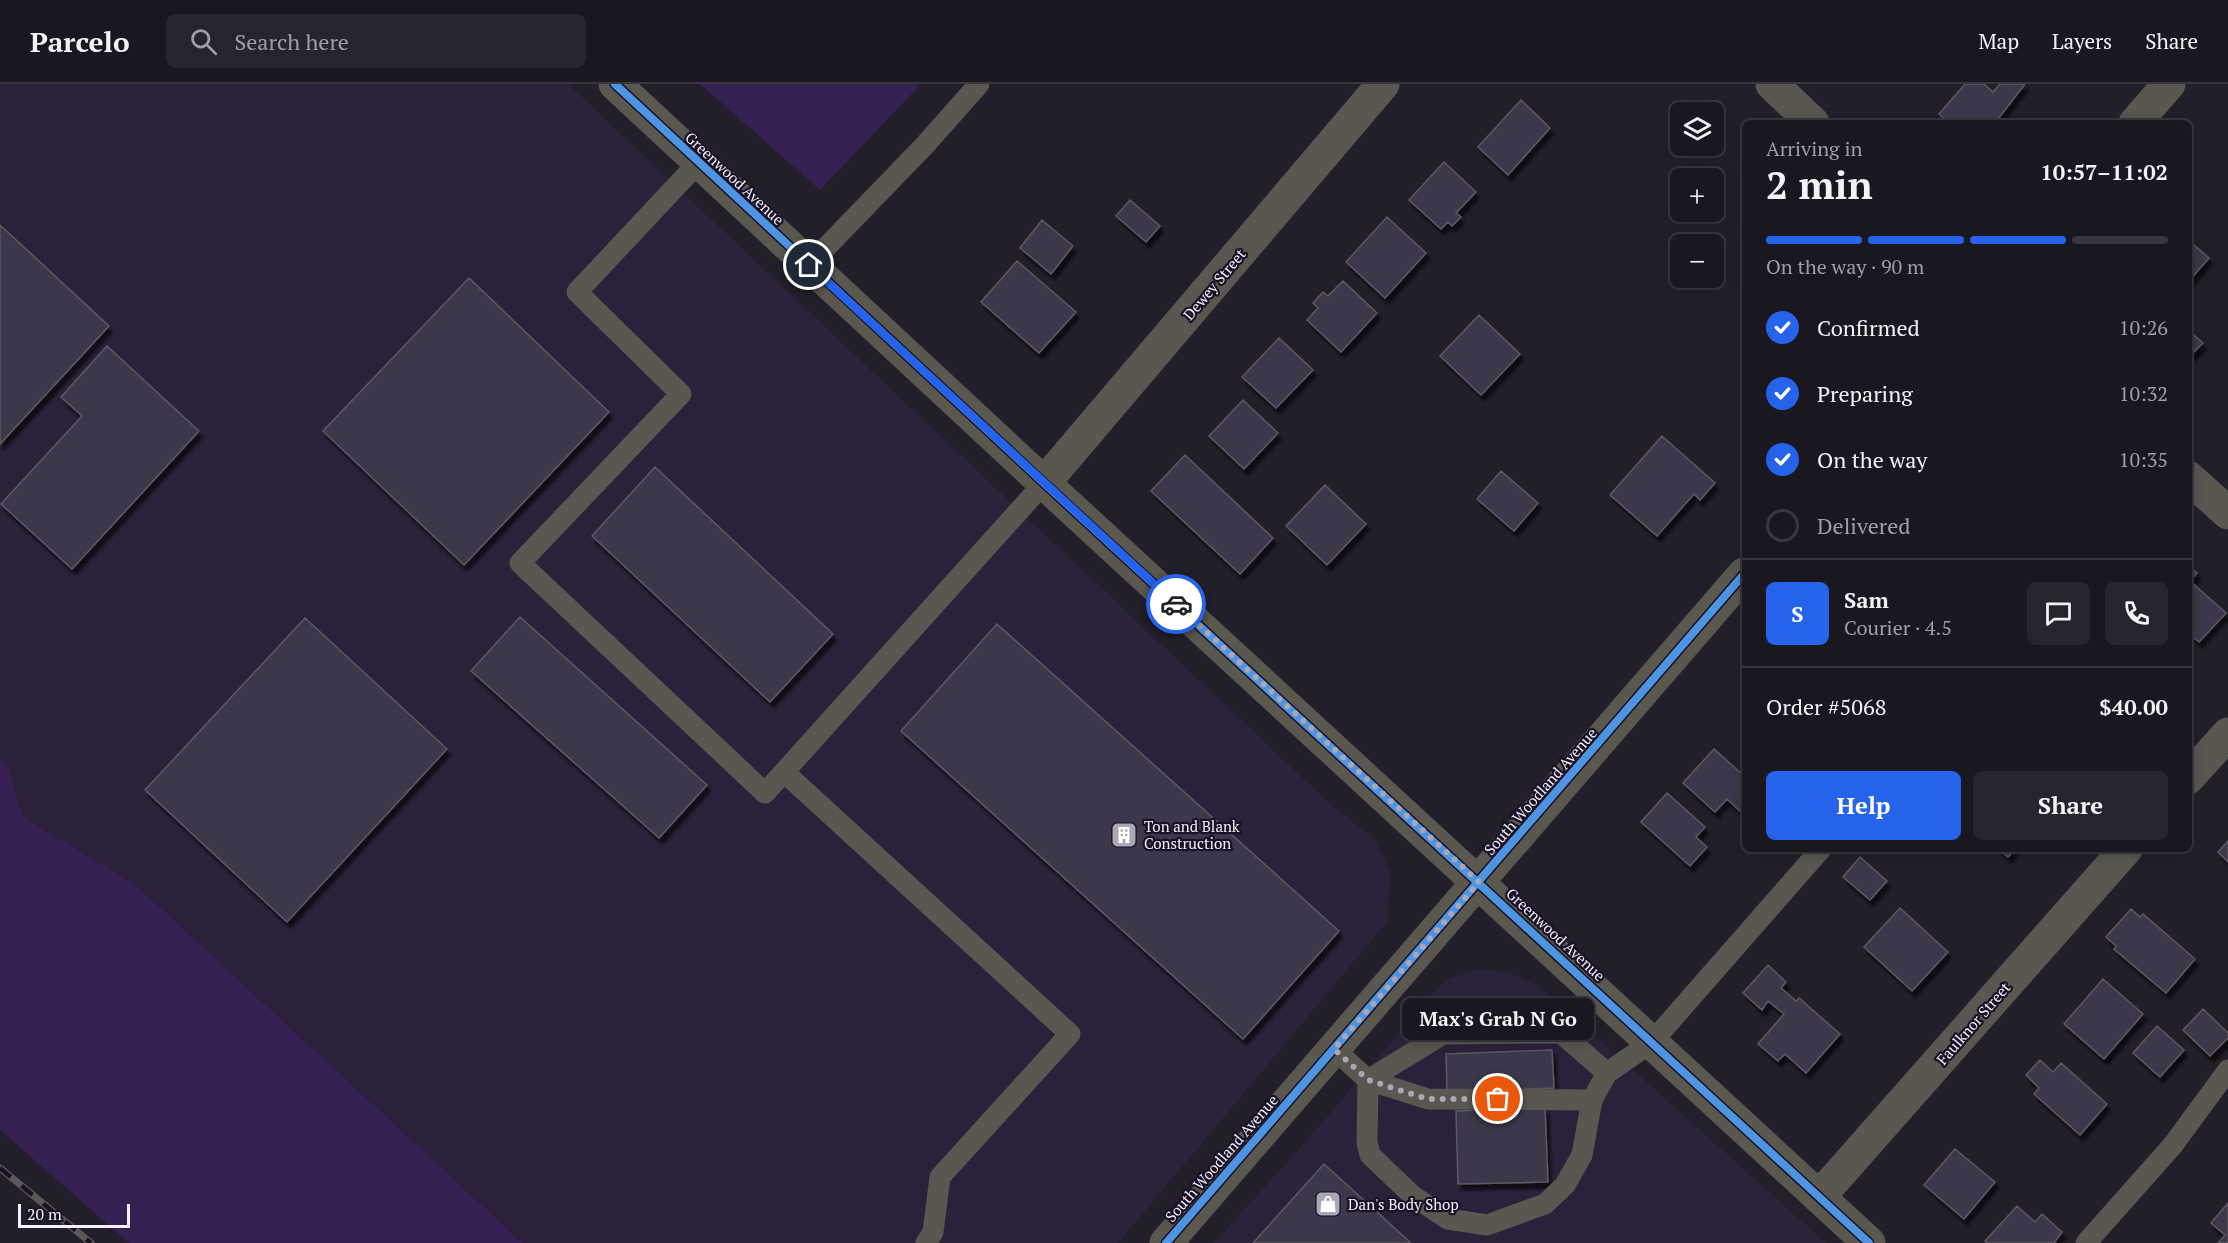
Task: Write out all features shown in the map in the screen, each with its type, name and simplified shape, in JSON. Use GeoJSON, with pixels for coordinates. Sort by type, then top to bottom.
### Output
{"type":"FeatureCollection","features":[{"type":"Feature","properties":{"kind":"street","name":"Greenwood Avenue"},"geometry":{"type":"LineString","coordinates":[[615,84],[1044,483],[1869,1243]]}},
{"type":"Feature","properties":{"kind":"street","name":"Dewey Street"},"geometry":{"type":"LineString","coordinates":[[1044,483],[1383,84]]}},
{"type":"Feature","properties":{"kind":"street"},"geometry":{"type":"LineString","coordinates":[[1773,84],[1810,120]]}},
{"type":"Feature","properties":{"kind":"street"},"geometry":{"type":"LineString","coordinates":[[2138,120],[2169,84]]}},
{"type":"Feature","properties":{"kind":"street"},"geometry":{"type":"LineString","coordinates":[[2192,481],[2228,513]]}},
{"type":"Feature","properties":{"kind":"street","name":"South Woodland Avenue"},"geometry":{"type":"LineString","coordinates":[[1166,1243],[1742,576]]}},
{"type":"Feature","properties":{"kind":"street"},"geometry":{"type":"LineString","coordinates":[[2192,774],[2228,734]]}},
{"type":"Feature","properties":{"kind":"street","name":"Faulknor Street"},"geometry":{"type":"LineString","coordinates":[[1819,1197],[2123,852]]}},
{"type":"Feature","properties":{"kind":"lane"},"geometry":{"type":"LineString","coordinates":[[809,265],[926,145],[980,84]]}},
{"type":"Feature","properties":{"kind":"lane"},"geometry":{"type":"LineString","coordinates":[[699,162],[577,292],[681,394],[520,563],[765,793],[1044,483]]}},
{"type":"Feature","properties":{"kind":"lane"},"geometry":{"type":"LineString","coordinates":[[784,772],[1070,1034],[940,1177],[933,1232],[926,1243]]}},
{"type":"Feature","properties":{"kind":"lane"},"geometry":{"type":"LineString","coordinates":[[1368,1080],[1367,1142],[1370,1155],[1413,1196],[1448,1219],[1486,1225],[1545,1204],[1565,1185],[1582,1155],[1592,1100],[1607,1073],[1652,1042],[1818,852]]}},
{"type":"Feature","properties":{"kind":"lane"},"geometry":{"type":"LineString","coordinates":[[1368,1080],[1443,1034],[1561,1033],[1607,1073]]}},
{"type":"Feature","properties":{"kind":"lane"},"geometry":{"type":"LineString","coordinates":[[1334,1049],[1368,1080],[1428,1099],[1592,1100]]}},
{"type":"Feature","properties":{"kind":"lane"},"geometry":{"type":"LineString","coordinates":[[2086,1243],[2173,1145],[2228,1070]]}},
{"type":"Feature","properties":{"kind":"shaded area"},"geometry":{"type":"Polygon","coordinates":[[[0,84],[568,84],[1328,802],[1375,839],[1391,873],[1387,922],[1118,1243],[523,1243],[135,884],[23,817],[8,766],[0,759],[0,84]]]}},
{"type":"Feature","properties":{"kind":"shaded area"},"geometry":{"type":"Polygon","coordinates":[[[700,84],[921,84],[820,190],[700,84]]]}},
{"type":"Feature","properties":{"kind":"shaded area"},"geometry":{"type":"Polygon","coordinates":[[[0,759],[8,766],[23,817],[135,884],[523,1243],[129,1243],[0,1130],[0,759]]]}},
{"type":"Feature","properties":{"kind":"shaded area"},"geometry":{"type":"Polygon","coordinates":[[[1479,969],[1509,972],[1542,988],[1826,1243],[1214,1243],[1310,1137],[1435,990],[1451,978],[1479,969]]]}},
{"type":"Feature","properties":{"kind":"building"},"geometry":{"type":"Polygon","coordinates":[[[1965,84],[1984,84],[1993,92],[2000,84],[2025,84],[1997,120],[1946,120],[1939,114],[1965,84]]]}},
{"type":"Feature","properties":{"kind":"building"},"geometry":{"type":"Polygon","coordinates":[[[1521,100],[1550,128],[1508,175],[1478,147],[1521,100]]]}},
{"type":"Feature","properties":{"kind":"building"},"geometry":{"type":"Polygon","coordinates":[[[1444,162],[1476,192],[1456,213],[1461,217],[1452,226],[1448,222],[1441,229],[1409,200],[1444,162]]]}},
{"type":"Feature","properties":{"kind":"building"},"geometry":{"type":"Polygon","coordinates":[[[1130,200],[1160,226],[1146,242],[1116,216],[1130,200]]]}},
{"type":"Feature","properties":{"kind":"building"},"geometry":{"type":"Polygon","coordinates":[[[1387,217],[1426,253],[1385,298],[1346,262],[1387,217]]]}},
{"type":"Feature","properties":{"kind":"building"},"geometry":{"type":"Polygon","coordinates":[[[1042,220],[1073,246],[1051,274],[1020,248],[1042,220]]]}},
{"type":"Feature","properties":{"kind":"building"},"geometry":{"type":"Polygon","coordinates":[[[0,225],[109,326],[0,444],[0,225]]]}},
{"type":"Feature","properties":{"kind":"building"},"geometry":{"type":"Polygon","coordinates":[[[2192,243],[2209,258],[2192,277],[2192,243]]]}},
{"type":"Feature","properties":{"kind":"building"},"geometry":{"type":"Polygon","coordinates":[[[1017,261],[1076,312],[1039,353],[981,302],[1017,261]]]}},
{"type":"Feature","properties":{"kind":"building"},"geometry":{"type":"Polygon","coordinates":[[[469,278],[609,412],[464,565],[323,431],[469,278]]]}},
{"type":"Feature","properties":{"kind":"building"},"geometry":{"type":"Polygon","coordinates":[[[1343,281],[1377,313],[1341,352],[1307,320],[1318,308],[1313,303],[1323,292],[1328,296],[1343,281]]]}},
{"type":"Feature","properties":{"kind":"building"},"geometry":{"type":"Polygon","coordinates":[[[1479,315],[1520,354],[1481,395],[1440,356],[1479,315]]]}},
{"type":"Feature","properties":{"kind":"building"},"geometry":{"type":"Polygon","coordinates":[[[2192,333],[2203,343],[2192,354],[2192,333]]]}},
{"type":"Feature","properties":{"kind":"building"},"geometry":{"type":"Polygon","coordinates":[[[1279,338],[1313,370],[1276,408],[1242,377],[1279,338]]]}},
{"type":"Feature","properties":{"kind":"building"},"geometry":{"type":"Polygon","coordinates":[[[107,346],[199,431],[72,569],[1,504],[82,416],[61,397],[107,346]]]}},
{"type":"Feature","properties":{"kind":"building"},"geometry":{"type":"Polygon","coordinates":[[[1243,400],[1278,433],[1244,469],[1209,436],[1243,400]]]}},
{"type":"Feature","properties":{"kind":"building"},"geometry":{"type":"Polygon","coordinates":[[[1662,436],[1715,483],[1700,500],[1694,494],[1657,536],[1610,495],[1662,436]]]}},
{"type":"Feature","properties":{"kind":"building"},"geometry":{"type":"Polygon","coordinates":[[[1185,455],[1273,538],[1240,574],[1151,491],[1185,455]]]}},
{"type":"Feature","properties":{"kind":"building"},"geometry":{"type":"Polygon","coordinates":[[[655,467],[833,634],[770,702],[592,536],[655,467]]]}},
{"type":"Feature","properties":{"kind":"building"},"geometry":{"type":"Polygon","coordinates":[[[1501,471],[1538,503],[1514,531],[1477,499],[1501,471]]]}},
{"type":"Feature","properties":{"kind":"building"},"geometry":{"type":"Polygon","coordinates":[[[1325,485],[1366,524],[1327,565],[1286,526],[1325,485]]]}},
{"type":"Feature","properties":{"kind":"building"},"geometry":{"type":"Polygon","coordinates":[[[2192,569],[2197,573],[2192,579],[2192,569]]]}},
{"type":"Feature","properties":{"kind":"building"},"geometry":{"type":"Polygon","coordinates":[[[2192,583],[2226,613],[2199,642],[2192,636],[2192,583]]]}},
{"type":"Feature","properties":{"kind":"building"},"geometry":{"type":"Polygon","coordinates":[[[520,617],[707,785],[659,838],[471,671],[520,617]]]}},
{"type":"Feature","properties":{"kind":"building"},"geometry":{"type":"Polygon","coordinates":[[[305,618],[447,749],[287,922],[145,790],[305,618]]]}},
{"type":"Feature","properties":{"kind":"building","name":"Ton and Blank Construction"},"geometry":{"type":"Polygon","coordinates":[[[997,624],[1339,931],[1243,1039],[901,731],[997,624]]]}},
{"type":"Feature","properties":{"kind":"building"},"geometry":{"type":"Polygon","coordinates":[[[1714,749],[1742,774],[1742,813],[1727,799],[1715,812],[1683,783],[1714,749]]]}},
{"type":"Feature","properties":{"kind":"building"},"geometry":{"type":"Polygon","coordinates":[[[1667,793],[1705,827],[1696,837],[1707,847],[1690,866],[1641,822],[1667,793]]]}},
{"type":"Feature","properties":{"kind":"building"},"geometry":{"type":"Polygon","coordinates":[[[2228,841],[2228,862],[2218,852],[2228,841]]]}},
{"type":"Feature","properties":{"kind":"building"},"geometry":{"type":"Polygon","coordinates":[[[2002,852],[2012,852],[2008,857],[2002,852]]]}},
{"type":"Feature","properties":{"kind":"building"},"geometry":{"type":"Polygon","coordinates":[[[1860,857],[1887,881],[1870,900],[1843,877],[1860,857]]]}},
{"type":"Feature","properties":{"kind":"building"},"geometry":{"type":"Polygon","coordinates":[[[1900,908],[1948,952],[1912,991],[1864,947],[1900,908]]]}},
{"type":"Feature","properties":{"kind":"building"},"geometry":{"type":"Polygon","coordinates":[[[2131,909],[2140,917],[2143,914],[2195,959],[2166,993],[2114,949],[2116,946],[2106,937],[2131,909]]]}},
{"type":"Feature","properties":{"kind":"building"},"geometry":{"type":"Polygon","coordinates":[[[1768,965],[1786,982],[1781,988],[1796,1001],[1799,998],[1840,1034],[1806,1073],[1785,1054],[1778,1061],[1758,1044],[1784,1014],[1768,1001],[1762,1010],[1743,993],[1768,965]]]}},
{"type":"Feature","properties":{"kind":"building"},"geometry":{"type":"Polygon","coordinates":[[[2103,979],[2143,1014],[2104,1059],[2064,1024],[2103,979]]]}},
{"type":"Feature","properties":{"kind":"building"},"geometry":{"type":"Polygon","coordinates":[[[2203,1009],[2228,1033],[2228,1038],[2210,1056],[2183,1030],[2203,1009]]]}},
{"type":"Feature","properties":{"kind":"building"},"geometry":{"type":"Polygon","coordinates":[[[2157,1026],[2184,1050],[2160,1077],[2133,1053],[2157,1026]]]}},
{"type":"Feature","properties":{"kind":"building"},"geometry":{"type":"Polygon","coordinates":[[[1552,1050],[1554,1088],[1447,1092],[1446,1054],[1552,1050]]]}},
{"type":"Feature","properties":{"kind":"building"},"geometry":{"type":"Polygon","coordinates":[[[2040,1060],[2053,1072],[2061,1063],[2107,1104],[2080,1135],[2034,1094],[2039,1088],[2026,1075],[2040,1060]]]}},
{"type":"Feature","properties":{"kind":"building"},"geometry":{"type":"Polygon","coordinates":[[[1545,1108],[1548,1182],[1458,1184],[1456,1111],[1545,1108]]]}},
{"type":"Feature","properties":{"kind":"building"},"geometry":{"type":"Polygon","coordinates":[[[1955,1149],[1995,1182],[1964,1219],[1924,1185],[1955,1149]]]}},
{"type":"Feature","properties":{"kind":"building","name":"Dan's Body Shop"},"geometry":{"type":"Polygon","coordinates":[[[1324,1164],[1411,1243],[1253,1243],[1324,1164]]]}},
{"type":"Feature","properties":{"kind":"building"},"geometry":{"type":"Polygon","coordinates":[[[2228,1203],[2228,1243],[2218,1243],[2225,1235],[2211,1223],[2228,1203]]]}},
{"type":"Feature","properties":{"kind":"building"},"geometry":{"type":"Polygon","coordinates":[[[2017,1206],[2035,1222],[2042,1214],[2062,1232],[2054,1243],[1987,1243],[1985,1241],[2017,1206]]]}},
{"type":"Feature","properties":{"kind":"railway"},"geometry":{"type":"LineString","coordinates":[[0,1168],[91,1243]]}},
{"type":"Feature","properties":{"kind":"cycle path"},"geometry":{"type":"LineString","coordinates":[[615,84],[1044,483],[1869,1243]]}},
{"type":"Feature","properties":{"kind":"cycle path"},"geometry":{"type":"LineString","coordinates":[[1166,1243],[1742,576]]}},
{"type":"Feature","properties":{"kind":"way so far"},"geometry":{"type":"LineString","coordinates":[[1176,604],[1479,882],[1334,1049],[1368,1080],[1428,1099],[1498,1099]]}},
{"type":"Feature","properties":{"kind":"place","name":"Ton and Blank Construction"},"geometry":{"type":"Point","coordinates":[1124,835]}},
{"type":"Feature","properties":{"kind":"place","name":"Max's Grab N Go"},"geometry":{"type":"Point","coordinates":[1498,1099]}},
{"type":"Feature","properties":{"kind":"place","name":"Dan's Body Shop"},"geometry":{"type":"Point","coordinates":[1328,1204]}},
{"type":"Feature","properties":{"kind":"route"},"geometry":{"type":"LineString","coordinates":[[809,265],[1176,604]]}}]}
